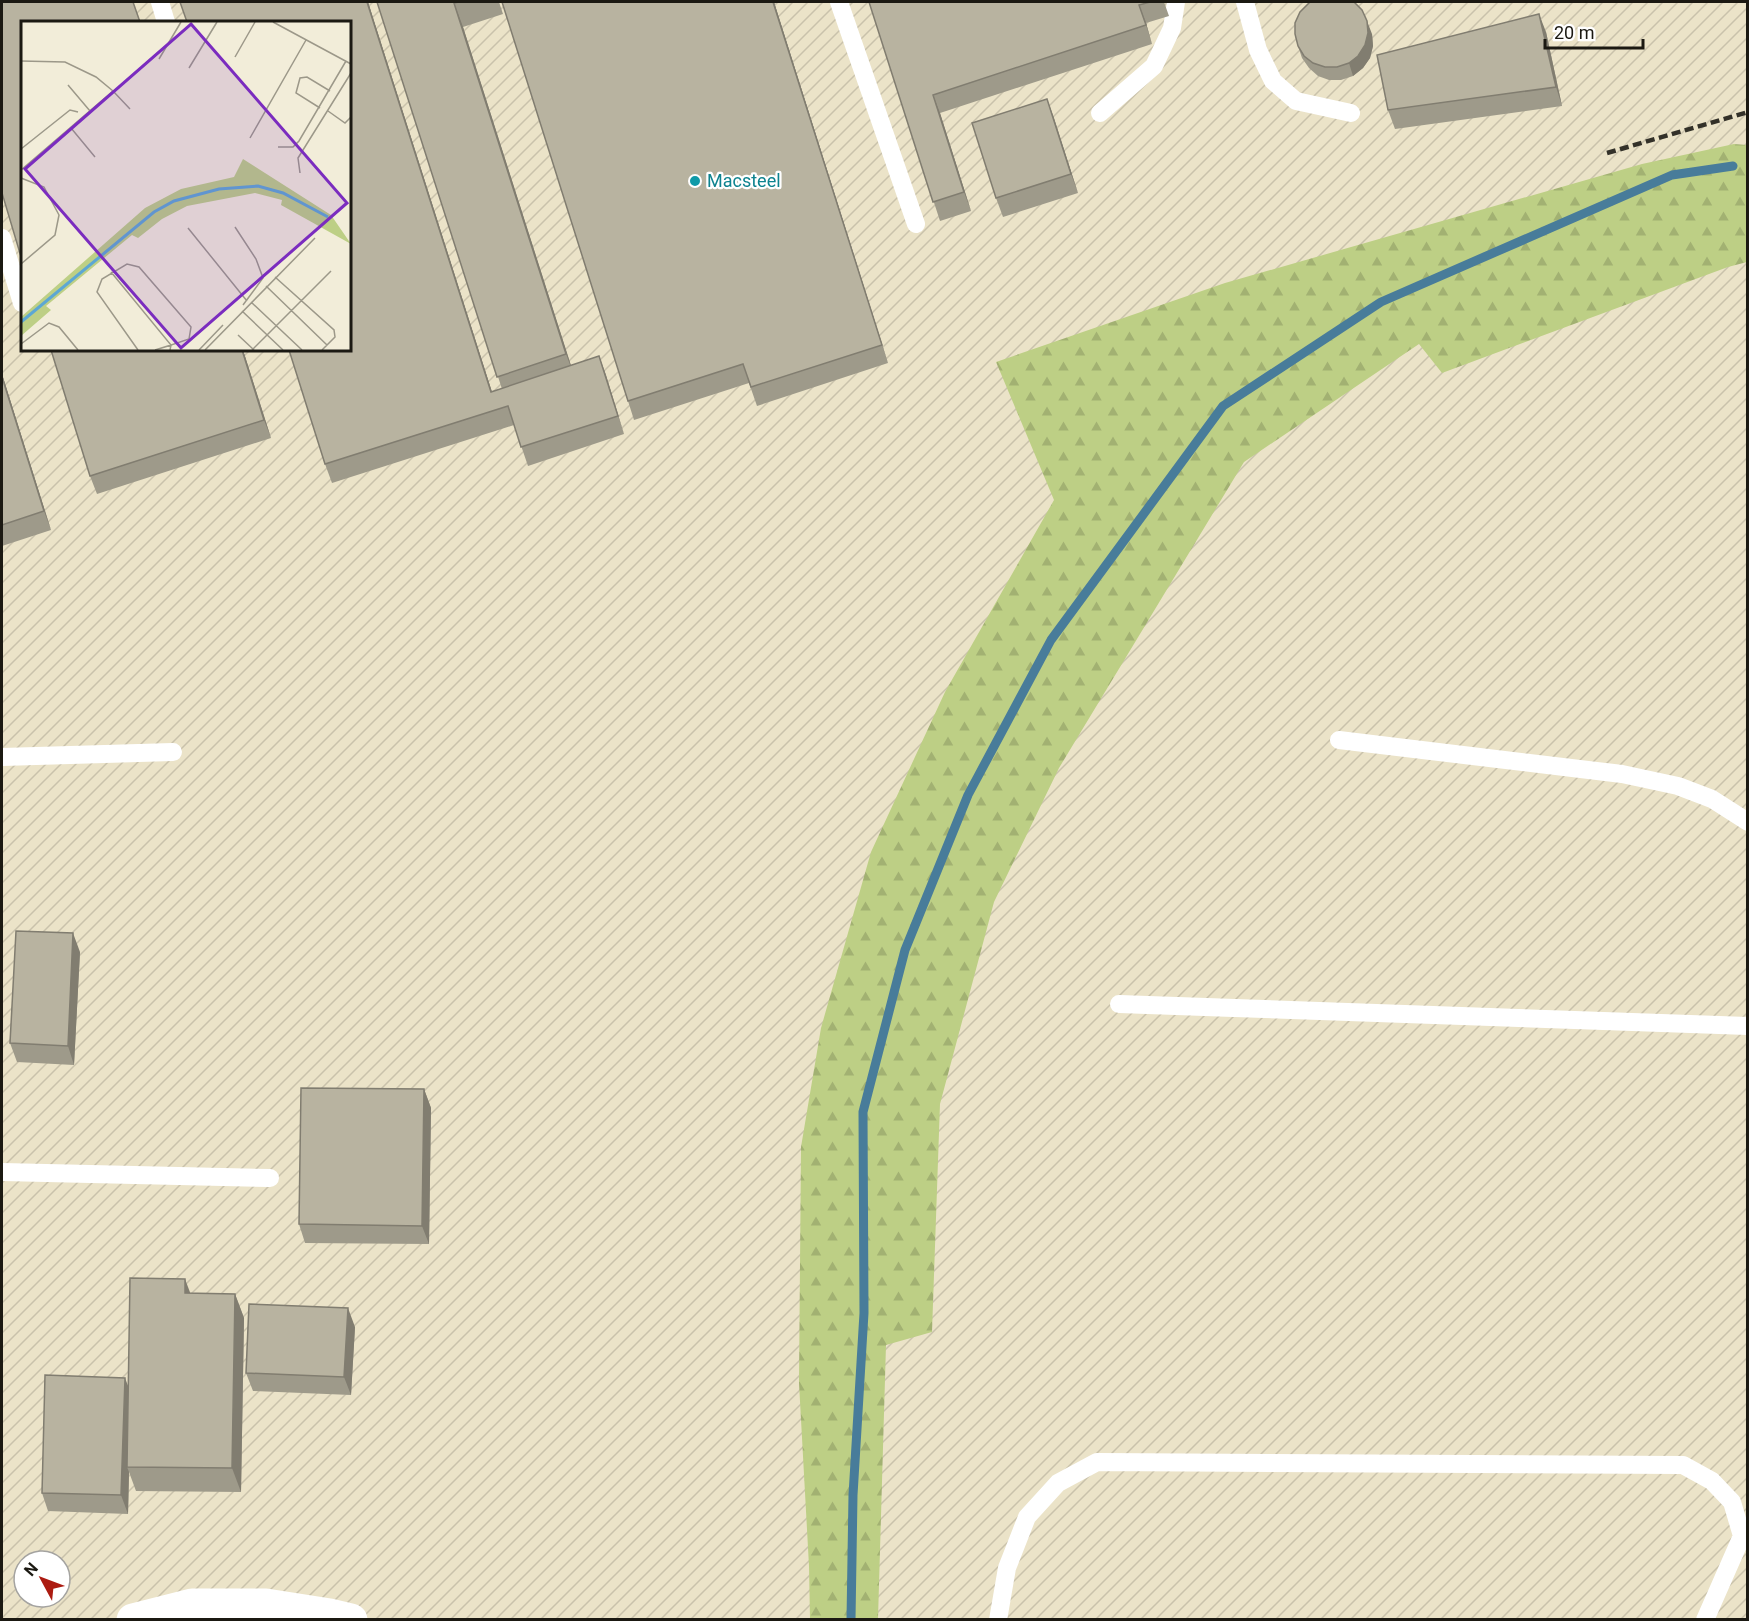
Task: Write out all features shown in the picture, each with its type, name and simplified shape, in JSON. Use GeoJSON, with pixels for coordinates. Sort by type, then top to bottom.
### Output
{"type":"FeatureCollection","features":[{"type":"Feature","properties":{"kind":"street"},"geometry":{"type":"LineString","coordinates":[[133,1620],[192,1605],[266,1605],[351,1620]]}},
{"type":"Feature","properties":{"kind":"lane"},"geometry":{"type":"LineString","coordinates":[[160,2],[166,21]]}},
{"type":"Feature","properties":{"kind":"lane"},"geometry":{"type":"LineString","coordinates":[[838,2],[916,224]]}},
{"type":"Feature","properties":{"kind":"lane"},"geometry":{"type":"LineString","coordinates":[[1100,113],[1154,66],[1172,28],[1176,2]]}},
{"type":"Feature","properties":{"kind":"lane"},"geometry":{"type":"LineString","coordinates":[[1245,2],[1258,50],[1272,81],[1296,101],[1351,113]]}},
{"type":"Feature","properties":{"kind":"lane"},"geometry":{"type":"LineString","coordinates":[[2,238],[21,300]]}},
{"type":"Feature","properties":{"kind":"lane"},"geometry":{"type":"LineString","coordinates":[[1339,740],[1622,774],[1686,790],[1712,800],[1748,822]]}},
{"type":"Feature","properties":{"kind":"lane"},"geometry":{"type":"LineString","coordinates":[[2,757],[173,752]]}},
{"type":"Feature","properties":{"kind":"lane"},"geometry":{"type":"LineString","coordinates":[[1119,1004],[1748,1026]]}},
{"type":"Feature","properties":{"kind":"lane"},"geometry":{"type":"LineString","coordinates":[[2,1172],[270,1178]]}},
{"type":"Feature","properties":{"kind":"lane"},"geometry":{"type":"LineString","coordinates":[[998,1620],[1007,1568],[1027,1517],[1058,1483],[1097,1462],[1683,1465],[1712,1481],[1732,1502],[1742,1536],[1705,1620]]}},
{"type":"Feature","properties":{"kind":"shaded area"},"geometry":{"type":"Polygon","coordinates":[[[2,2],[1747,2],[1747,1619],[2,1619],[2,2]]]}},
{"type":"Feature","properties":{"kind":"green space"},"geometry":{"type":"Polygon","coordinates":[[[1734,144],[1747,145],[1747,262],[1442,373],[1419,344],[1244,462],[1059,768],[994,902],[940,1104],[932,1332],[886,1345],[878,1619],[810,1619],[799,1383],[801,1147],[821,1028],[871,852],[945,692],[1054,500],[996,362],[1225,283],[1642,164],[1734,144]]]}},
{"type":"Feature","properties":{"kind":"building"},"geometry":{"type":"Polygon","coordinates":[[[2,2],[133,2],[140,21],[21,21],[21,257],[2,193],[2,2]]]}},
{"type":"Feature","properties":{"kind":"building"},"geometry":{"type":"Polygon","coordinates":[[[180,2],[367,2],[491,392],[599,356],[618,416],[521,447],[508,406],[325,464],[289,351],[351,351],[351,21],[187,21],[180,2]]]}},
{"type":"Feature","properties":{"kind":"building"},"geometry":{"type":"Polygon","coordinates":[[[377,2],[459,2],[454,3],[566,354],[497,377],[377,2]]]}},
{"type":"Feature","properties":{"kind":"building","name":"Macsteel"},"geometry":{"type":"Polygon","coordinates":[[[502,2],[773,2],[882,345],[751,387],[743,364],[628,401],[502,2]]]}},
{"type":"Feature","properties":{"kind":"building"},"geometry":{"type":"Polygon","coordinates":[[[869,2],[1150,2],[1139,5],[1146,25],[933,95],[964,192],[933,202],[869,2]]]}},
{"type":"Feature","properties":{"kind":"building"},"geometry":{"type":"Polygon","coordinates":[[[1310,2],[1354,2],[1362,10],[1367,21],[1368,33],[1365,45],[1358,56],[1349,63],[1337,67],[1325,67],[1313,63],[1304,56],[1298,46],[1295,23],[1300,12],[1310,2]]]}},
{"type":"Feature","properties":{"kind":"building"},"geometry":{"type":"Polygon","coordinates":[[[1539,14],[1556,87],[1388,110],[1377,55],[1539,14]]]}},
{"type":"Feature","properties":{"kind":"building"},"geometry":{"type":"Polygon","coordinates":[[[1047,99],[1071,174],[996,198],[972,123],[1047,99]]]}},
{"type":"Feature","properties":{"kind":"building"},"geometry":{"type":"Polygon","coordinates":[[[51,351],[242,351],[264,420],[90,476],[51,351]]]}},
{"type":"Feature","properties":{"kind":"building"},"geometry":{"type":"Polygon","coordinates":[[[2,377],[44,511],[2,525],[2,377]]]}},
{"type":"Feature","properties":{"kind":"building"},"geometry":{"type":"Polygon","coordinates":[[[16,931],[73,933],[68,1046],[10,1043],[16,931]]]}},
{"type":"Feature","properties":{"kind":"building"},"geometry":{"type":"Polygon","coordinates":[[[301,1088],[424,1089],[422,1226],[299,1224],[301,1088]]]}},
{"type":"Feature","properties":{"kind":"building"},"geometry":{"type":"Polygon","coordinates":[[[130,1278],[185,1279],[185,1293],[235,1294],[232,1468],[127,1467],[130,1278]]]}},
{"type":"Feature","properties":{"kind":"building"},"geometry":{"type":"Polygon","coordinates":[[[249,1304],[348,1308],[344,1377],[246,1373],[249,1304]]]}},
{"type":"Feature","properties":{"kind":"building"},"geometry":{"type":"Polygon","coordinates":[[[45,1375],[125,1378],[121,1495],[42,1493],[45,1375]]]}},
{"type":"Feature","properties":{"kind":"waterway"},"geometry":{"type":"LineString","coordinates":[[851,1620],[853,1495],[864,1313],[863,1112],[905,950],[968,795],[1051,640],[1223,406],[1381,302],[1672,175],[1733,166]]}},
{"type":"Feature","properties":{"kind":"railway"},"geometry":{"type":"LineString","coordinates":[[1607,153],[1748,112]]}},
{"type":"Feature","properties":{"kind":"place","name":"Macsteel"},"geometry":{"type":"Point","coordinates":[695,181]}}]}
